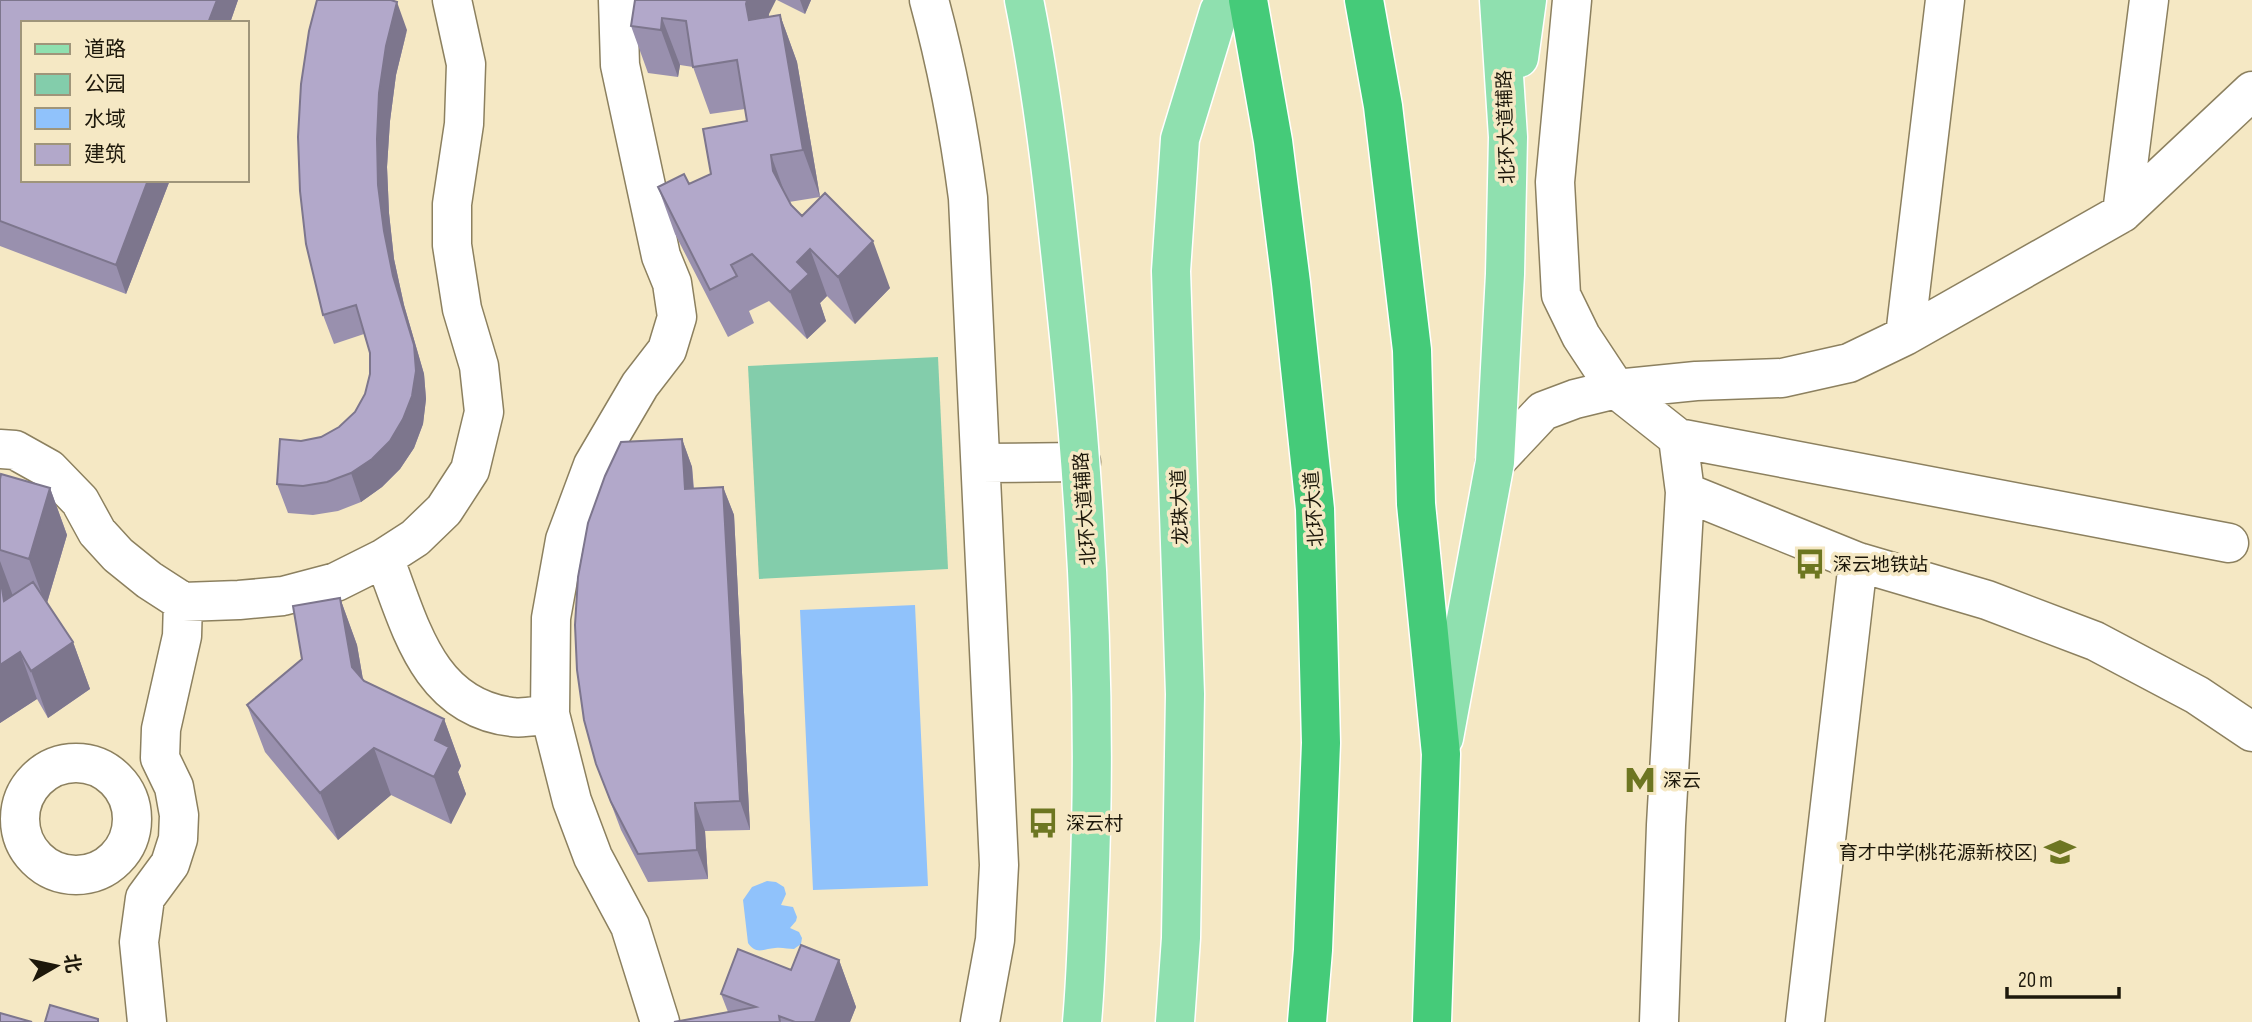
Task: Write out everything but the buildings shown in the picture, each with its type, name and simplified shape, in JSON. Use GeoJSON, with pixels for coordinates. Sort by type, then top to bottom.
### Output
{"type":"FeatureCollection","features":[{"type":"Feature","properties":{"kind":"highway","name":"北环大道"},"geometry":{"type":"LineString","coordinates":[[1248,0],[1273,141],[1315,509],[1321,743],[1313,950],[1307,1022]]}},
{"type":"Feature","properties":{"kind":"highway"},"geometry":{"type":"LineString","coordinates":[[1364,0],[1383,106],[1412,350],[1416,504],[1441,754],[1432,1022]]}},
{"type":"Feature","properties":{"kind":"main road","name":"北环大道辅路"},"geometry":{"type":"LineString","coordinates":[[1024,0],[1033,45],[1060,248],[1082,462],[1091,629],[1093,799],[1082,1022]]}},
{"type":"Feature","properties":{"kind":"main road","name":"龙珠大道"},"geometry":{"type":"LineString","coordinates":[[1175,1022],[1181,938],[1185,694],[1171,271],[1180,139],[1219,11],[1226,0]]}},
{"type":"Feature","properties":{"kind":"main road","name":"北环大道辅路"},"geometry":{"type":"LineString","coordinates":[[1441,754],[1495,462],[1505,274],[1508,136],[1499,0]]}},
{"type":"Feature","properties":{"kind":"main road"},"geometry":{"type":"LineString","coordinates":[[1508,136],[1527,0]]}},
{"type":"Feature","properties":{"kind":"street"},"geometry":{"type":"LineString","coordinates":[[0,449],[15,450],[49,469],[80,501],[97,532],[118,555],[183,602],[283,596],[336,582],[384,558],[415,538],[444,510],[470,471],[484,412],[479,366],[462,309],[452,245],[452,204],[464,124],[466,64],[452,0]]}},
{"type":"Feature","properties":{"kind":"street"},"geometry":{"type":"LineString","coordinates":[[618,0],[620,65],[655,234],[672,283],[677,317],[667,350],[640,385],[593,465],[565,540],[551,618],[550,714],[572,801],[593,857],[630,926],[660,1022]]}},
{"type":"Feature","properties":{"kind":"street"},"geometry":{"type":"LineString","coordinates":[[929,0],[959,129],[968,198],[999,865],[995,940],[980,1022]]}},
{"type":"Feature","properties":{"kind":"street"},"geometry":{"type":"LineString","coordinates":[[1572,0],[1555,182],[1561,295],[1581,336],[1616,389],[1678,438],[2229,544]]}},
{"type":"Feature","properties":{"kind":"street"},"geometry":{"type":"LineString","coordinates":[[1905,336],[1945,0]]}},
{"type":"Feature","properties":{"kind":"street"},"geometry":{"type":"LineString","coordinates":[[2122,213],[2149,0]]}},
{"type":"Feature","properties":{"kind":"street"},"geometry":{"type":"LineString","coordinates":[[1495,462],[1543,411],[1575,399],[1616,389],[1696,381],[1783,378],[1849,363],[1905,336],[2122,213],[2252,91]]}},
{"type":"Feature","properties":{"kind":"street"},"geometry":{"type":"LineString","coordinates":[[1659,1022],[1666,825],[1685,492],[1678,438]]}},
{"type":"Feature","properties":{"kind":"street"},"geometry":{"type":"LineString","coordinates":[[981,463],[1082,462]]}},
{"type":"Feature","properties":{"kind":"street"},"geometry":{"type":"LineString","coordinates":[[1685,492],[1858,562],[1987,600],[2095,641],[2197,695],[2252,732]]}},
{"type":"Feature","properties":{"kind":"street"},"geometry":{"type":"LineString","coordinates":[[384,558],[424,658],[446,688],[477,709],[513,718],[550,714]]}},
{"type":"Feature","properties":{"kind":"street"},"geometry":{"type":"LineString","coordinates":[[1805,1022],[1858,562]]}},
{"type":"Feature","properties":{"kind":"street"},"geometry":{"type":"LineString","coordinates":[[147,1022],[139,942],[145,898],[170,864],[178,839],[179,815],[174,787],[160,758],[162,729],[182,636],[183,602]]}},
{"type":"Feature","properties":{"kind":"green space"},"geometry":{"type":"Polygon","coordinates":[[[938,357],[948,569],[759,579],[748,366],[938,357]]]}},
{"type":"Feature","properties":{"kind":"water"},"geometry":{"type":"Polygon","coordinates":[[[915,605],[928,886],[813,890],[800,610],[915,605]]]}},
{"type":"Feature","properties":{"kind":"water"},"geometry":{"type":"Polygon","coordinates":[[[767,881],[784,887],[786,894],[781,905],[793,907],[797,917],[790,928],[799,932],[802,938],[801,944],[794,949],[757,950],[748,943],[743,900],[752,887],[767,881]]]}},
{"type":"Feature","properties":{"kind":"place","name":"深云地铁站"},"geometry":{"type":"Point","coordinates":[1810,564]}},
{"type":"Feature","properties":{"kind":"place","name":"深云"},"geometry":{"type":"Point","coordinates":[1640,780]}},
{"type":"Feature","properties":{"kind":"place","name":"深云村"},"geometry":{"type":"Point","coordinates":[1043,823]}},
{"type":"Feature","properties":{"kind":"place","name":"育才中学(桃花源新校区)"},"geometry":{"type":"Point","coordinates":[2060,852]}}]}
